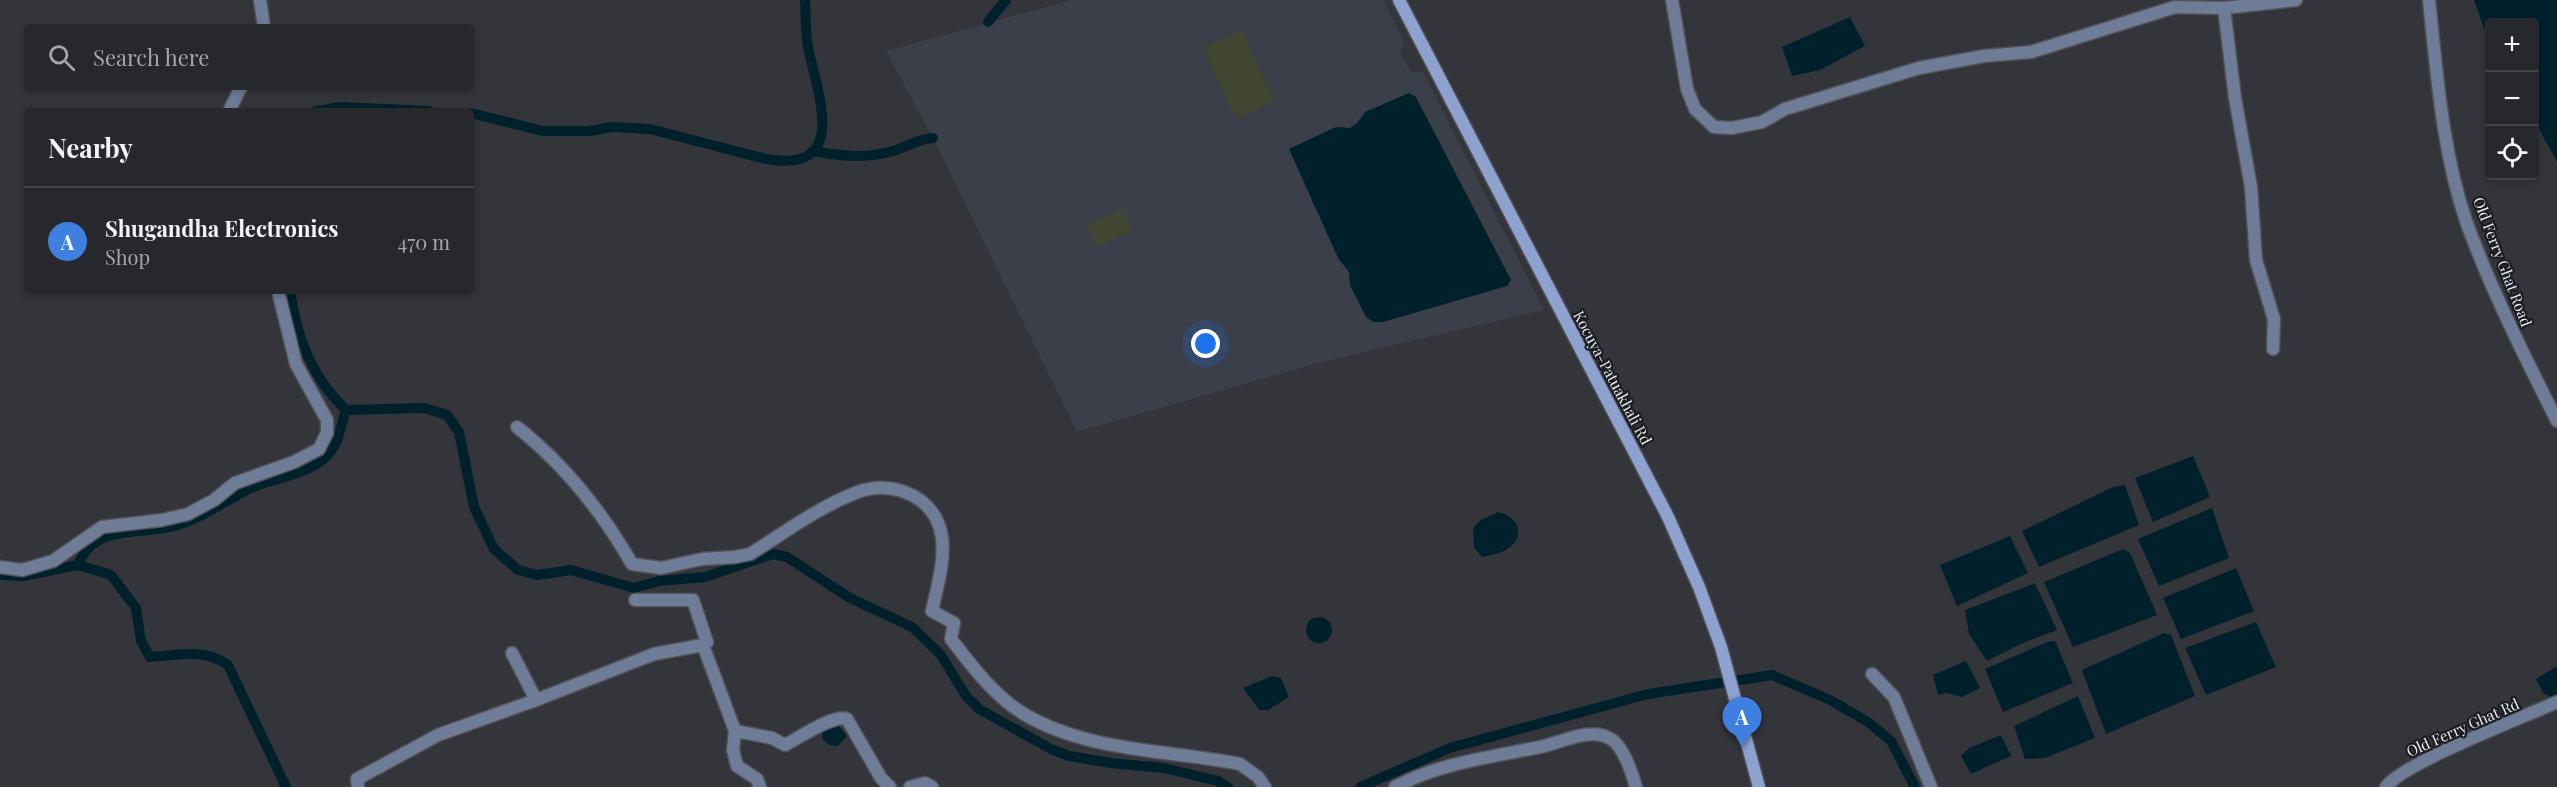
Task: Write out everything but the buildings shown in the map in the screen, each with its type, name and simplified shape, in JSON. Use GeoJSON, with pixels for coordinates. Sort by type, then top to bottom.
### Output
{"type":"FeatureCollection","features":[{"type":"Feature","properties":{"kind":"main road","name":"Kocuya-Patuakhali Rd"},"geometry":{"type":"LineString","coordinates":[[1399,0],[1668,517],[1699,586],[1726,668],[1759,787]]}},
{"type":"Feature","properties":{"kind":"street"},"geometry":{"type":"LineString","coordinates":[[260,0],[264,24]]}},
{"type":"Feature","properties":{"kind":"street"},"geometry":{"type":"LineString","coordinates":[[1672,0],[1687,89],[1695,109],[1714,127],[1732,128],[1762,122],[1785,109],[1919,68],[1984,56],[2031,52],[2175,7],[2224,8],[2296,0]]}},
{"type":"Feature","properties":{"kind":"street","name":"Old Ferry Ghat Road"},"geometry":{"type":"LineString","coordinates":[[2428,0],[2442,119],[2466,219],[2502,313],[2557,421]]}},
{"type":"Feature","properties":{"kind":"street"},"geometry":{"type":"LineString","coordinates":[[2224,8],[2235,98],[2251,187],[2256,260],[2274,319],[2274,349]]}},
{"type":"Feature","properties":{"kind":"street"},"geometry":{"type":"LineString","coordinates":[[230,108],[240,90]]}},
{"type":"Feature","properties":{"kind":"street"},"geometry":{"type":"LineString","coordinates":[[0,567],[22,570],[53,561],[102,527],[162,520],[188,514],[214,500],[235,483],[294,462],[319,449],[327,433],[327,420],[296,364],[279,294]]}},
{"type":"Feature","properties":{"kind":"street"},"geometry":{"type":"LineString","coordinates":[[516,427],[546,450],[581,487],[632,564],[661,568],[702,559],[750,554],[858,492],[890,487],[915,496],[932,515],[942,537],[941,564],[932,610],[954,623],[951,639],[980,677],[1023,713],[1076,737],[1240,764],[1258,777],[1265,787]]}},
{"type":"Feature","properties":{"kind":"street"},"geometry":{"type":"LineString","coordinates":[[358,787],[357,779],[438,735],[654,654],[703,645],[707,642],[693,600],[635,600]]}},
{"type":"Feature","properties":{"kind":"street"},"geometry":{"type":"LineString","coordinates":[[703,645],[735,732],[733,750],[737,766],[757,779],[760,787]]}},
{"type":"Feature","properties":{"kind":"street"},"geometry":{"type":"LineString","coordinates":[[512,653],[536,700]]}},
{"type":"Feature","properties":{"kind":"street"},"geometry":{"type":"LineString","coordinates":[[1872,674],[1894,697],[1932,787]]}},
{"type":"Feature","properties":{"kind":"street","name":"Old Ferry Ghat Rd"},"geometry":{"type":"LineString","coordinates":[[2386,787],[2396,775],[2557,702]]}},
{"type":"Feature","properties":{"kind":"street"},"geometry":{"type":"LineString","coordinates":[[735,732],[772,738],[785,745],[832,720],[844,717],[881,778],[890,787]]}},
{"type":"Feature","properties":{"kind":"street"},"geometry":{"type":"LineString","coordinates":[[1395,787],[1466,761],[1542,747],[1582,736],[1598,735],[1611,739],[1622,752],[1636,787]]}},
{"type":"Feature","properties":{"kind":"street"},"geometry":{"type":"LineString","coordinates":[[910,787],[925,783],[932,787]]}},
{"type":"Feature","properties":{"kind":"shaded area"},"geometry":{"type":"Polygon","coordinates":[[[1072,0],[1383,0],[1404,42],[1400,53],[1411,72],[1423,72],[1544,310],[1322,362],[1077,432],[933,138],[886,51],[1072,0]]]}},
{"type":"Feature","properties":{"kind":"green space"},"geometry":{"type":"Polygon","coordinates":[[[1242,30],[1275,101],[1236,119],[1203,48],[1242,30]]]}},
{"type":"Feature","properties":{"kind":"green space"},"geometry":{"type":"Polygon","coordinates":[[[1123,208],[1133,230],[1097,247],[1086,225],[1123,208]]]}},
{"type":"Feature","properties":{"kind":"water"},"geometry":{"type":"Polygon","coordinates":[[[2474,0],[2557,0],[2557,162],[2539,129],[2539,18],[2485,18],[2485,31],[2474,0]]]}},
{"type":"Feature","properties":{"kind":"water"},"geometry":{"type":"Polygon","coordinates":[[[1850,17],[1865,46],[1820,70],[1792,76],[1782,47],[1850,17]]]}},
{"type":"Feature","properties":{"kind":"water"},"geometry":{"type":"Polygon","coordinates":[[[1409,93],[1416,97],[1511,280],[1507,286],[1383,322],[1373,322],[1366,317],[1350,285],[1349,272],[1338,258],[1289,149],[1336,127],[1350,128],[1365,112],[1409,93]]]}},
{"type":"Feature","properties":{"kind":"water"},"geometry":{"type":"Polygon","coordinates":[[[2193,456],[2210,497],[2153,522],[2135,478],[2193,456]]]}},
{"type":"Feature","properties":{"kind":"water"},"geometry":{"type":"Polygon","coordinates":[[[2125,485],[2139,525],[2039,567],[2022,531],[2113,487],[2125,485]]]}},
{"type":"Feature","properties":{"kind":"water"},"geometry":{"type":"Polygon","coordinates":[[[2212,508],[2229,558],[2159,586],[2138,539],[2212,508]]]}},
{"type":"Feature","properties":{"kind":"water"},"geometry":{"type":"Polygon","coordinates":[[[1498,512],[1505,514],[1515,523],[1518,528],[1517,540],[1506,550],[1482,557],[1474,547],[1473,528],[1481,520],[1498,512]]]}},
{"type":"Feature","properties":{"kind":"water"},"geometry":{"type":"Polygon","coordinates":[[[2010,536],[2028,573],[1957,606],[1940,565],[2010,536]]]}},
{"type":"Feature","properties":{"kind":"water"},"geometry":{"type":"Polygon","coordinates":[[[2123,549],[2130,553],[2157,615],[2073,647],[2044,582],[2123,549]]]}},
{"type":"Feature","properties":{"kind":"water"},"geometry":{"type":"Polygon","coordinates":[[[2236,568],[2254,611],[2181,639],[2163,598],[2236,568]]]}},
{"type":"Feature","properties":{"kind":"water"},"geometry":{"type":"Polygon","coordinates":[[[2035,583],[2057,630],[2025,642],[1987,661],[1969,634],[1965,610],[2035,583]]]}},
{"type":"Feature","properties":{"kind":"water"},"geometry":{"type":"Polygon","coordinates":[[[1319,617],[1328,621],[1332,630],[1328,639],[1319,643],[1310,639],[1306,630],[1310,621],[1319,617]]]}},
{"type":"Feature","properties":{"kind":"water"},"geometry":{"type":"Polygon","coordinates":[[[2256,622],[2276,667],[2206,695],[2185,648],[2256,622]]]}},
{"type":"Feature","properties":{"kind":"water"},"geometry":{"type":"Polygon","coordinates":[[[2164,633],[2171,635],[2195,696],[2106,734],[2082,670],[2164,633]]]}},
{"type":"Feature","properties":{"kind":"water"},"geometry":{"type":"Polygon","coordinates":[[[2055,641],[2073,683],[2003,712],[1985,669],[2047,642],[2055,641]]]}},
{"type":"Feature","properties":{"kind":"water"},"geometry":{"type":"Polygon","coordinates":[[[1966,661],[1980,688],[1962,697],[1947,693],[1938,695],[1933,675],[1966,661]]]}},
{"type":"Feature","properties":{"kind":"water"},"geometry":{"type":"Polygon","coordinates":[[[2557,666],[2557,694],[2551,697],[2543,693],[2536,679],[2557,666]]]}},
{"type":"Feature","properties":{"kind":"water"},"geometry":{"type":"Polygon","coordinates":[[[1272,676],[1281,678],[1289,697],[1268,710],[1259,710],[1243,688],[1272,676]]]}},
{"type":"Feature","properties":{"kind":"water"},"geometry":{"type":"Polygon","coordinates":[[[2078,696],[2095,738],[2045,758],[2025,759],[2014,726],[2078,696]]]}},
{"type":"Feature","properties":{"kind":"water"},"geometry":{"type":"Polygon","coordinates":[[[838,725],[847,736],[838,746],[829,745],[822,738],[823,727],[838,725]]]}},
{"type":"Feature","properties":{"kind":"water"},"geometry":{"type":"Polygon","coordinates":[[[2001,735],[2011,756],[1971,774],[1961,756],[1969,748],[2001,735]]]}},
{"type":"Feature","properties":{"kind":"waterway"},"geometry":{"type":"LineString","coordinates":[[474,114],[543,131],[590,131],[612,127],[650,129],[766,159],[793,160],[810,154],[819,142],[822,126],[821,107],[807,41],[805,0]]}},
{"type":"Feature","properties":{"kind":"waterway"},"geometry":{"type":"LineString","coordinates":[[988,22],[1006,0]]}},
{"type":"Feature","properties":{"kind":"waterway"},"geometry":{"type":"LineString","coordinates":[[335,108],[363,108]]}},
{"type":"Feature","properties":{"kind":"waterway"},"geometry":{"type":"LineString","coordinates":[[813,151],[863,156],[883,154],[917,141],[933,138]]}},
{"type":"Feature","properties":{"kind":"waterway"},"geometry":{"type":"LineString","coordinates":[[291,294],[302,340],[315,370],[323,384],[346,410],[424,408],[447,415],[459,432],[474,507],[494,549],[518,570],[537,575],[571,570],[634,588],[659,581],[705,577],[773,554],[787,557],[850,598],[912,627],[941,655],[966,696],[979,709],[1051,749],[1069,756],[1110,763],[1164,768],[1218,781],[1228,787]]}},
{"type":"Feature","properties":{"kind":"waterway"},"geometry":{"type":"LineString","coordinates":[[78,565],[86,551],[96,542],[108,536],[178,525],[258,485],[295,474],[318,463],[335,445],[346,410]]}},
{"type":"Feature","properties":{"kind":"waterway"},"geometry":{"type":"LineString","coordinates":[[0,575],[23,576],[78,565],[111,575],[136,608],[141,641],[150,657],[201,654],[228,665],[286,787]]}},
{"type":"Feature","properties":{"kind":"waterway"},"geometry":{"type":"LineString","coordinates":[[1360,787],[1450,748],[1648,694],[1772,675],[1830,700],[1868,722],[1891,741],[1915,787]]}},
{"type":"Feature","properties":{"kind":"place","name":"Shugandha Electronics"},"geometry":{"type":"Point","coordinates":[1742,747]}}]}
